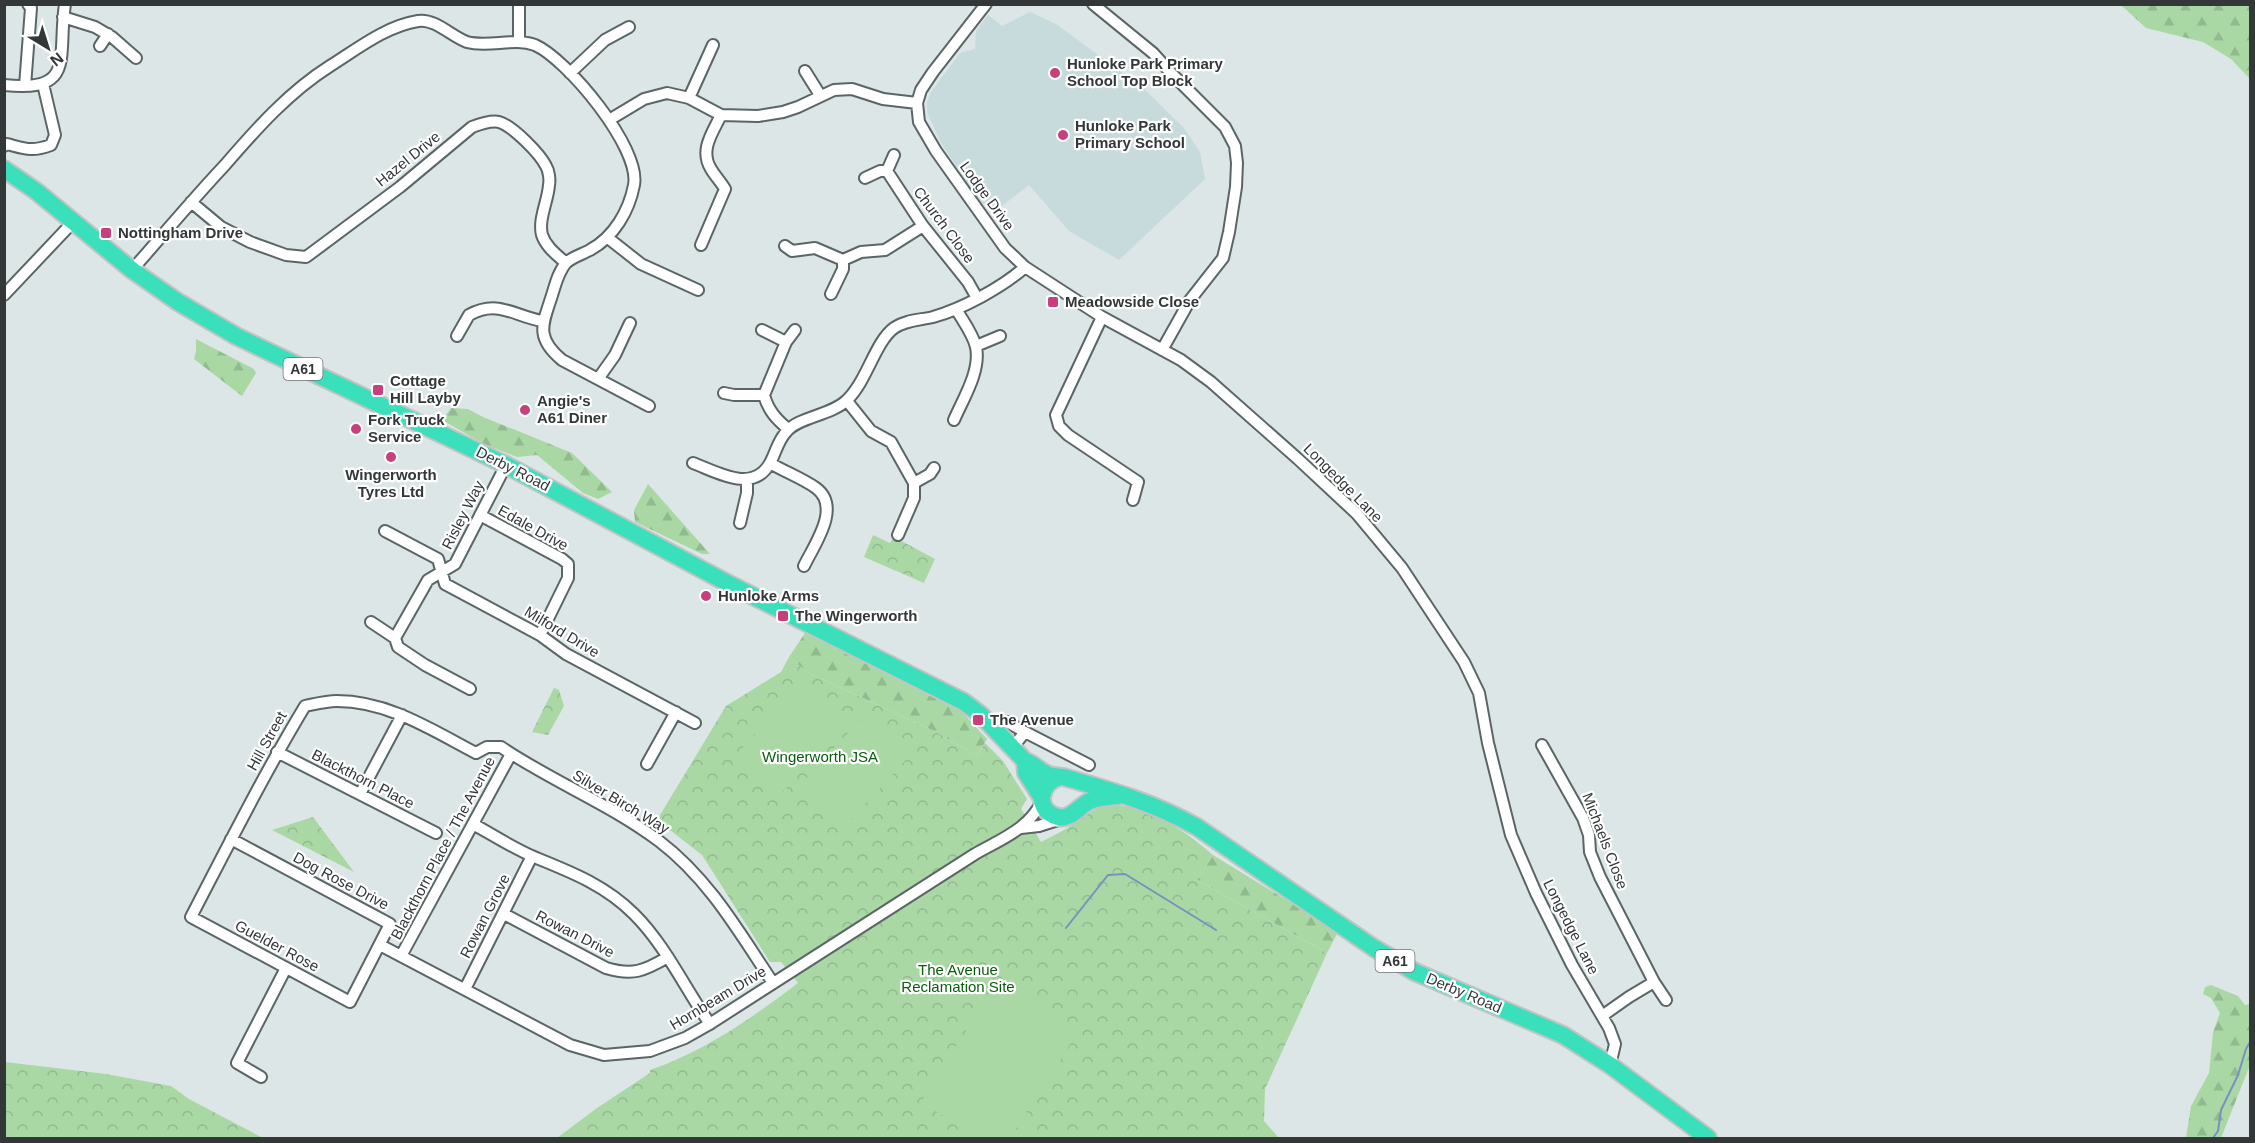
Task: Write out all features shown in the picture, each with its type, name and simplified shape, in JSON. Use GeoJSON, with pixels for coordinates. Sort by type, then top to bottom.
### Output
{"type":"FeatureCollection","features":[{"type":"Feature","properties":{"kind":"highway","name":"Derby Road"},"geometry":{"type":"LineString","coordinates":[[4,169],[132,270],[178,303],[236,336],[506,465],[740,590],[963,702],[981,715],[1025,761],[1034,764],[1047,774],[1125,795],[1167,811],[1197,827],[1374,948],[1414,972],[1563,1035],[1610,1065],[1708,1138]]}},
{"type":"Feature","properties":{"kind":"highway","name":"Derby Road"},"geometry":{"type":"LineString","coordinates":[[1025,761],[1026,773],[1042,799]]}},
{"type":"Feature","properties":{"kind":"highway"},"geometry":{"type":"LineString","coordinates":[[1066,778],[1082,792],[1082,799],[1071,814],[1051,814],[1046,810],[1042,799],[1048,782],[1066,778]]}},
{"type":"Feature","properties":{"kind":"highway","name":"Derby Road"},"geometry":{"type":"LineString","coordinates":[[1071,814],[1088,802],[1125,795]]}},
{"type":"Feature","properties":{"kind":"street"},"geometry":{"type":"LineString","coordinates":[[25,86],[31,8],[28,4]]}},
{"type":"Feature","properties":{"kind":"street"},"geometry":{"type":"LineString","coordinates":[[4,85],[43,84],[53,79],[59,69],[65,4]]}},
{"type":"Feature","properties":{"kind":"street"},"geometry":{"type":"LineString","coordinates":[[519,4],[519,42]]}},
{"type":"Feature","properties":{"kind":"street"},"geometry":{"type":"LineString","coordinates":[[609,120],[644,99],[667,93],[689,98],[721,115],[758,116],[783,112],[798,108],[834,90],[852,89],[884,99],[917,103],[921,90],[933,72],[986,4]]}},
{"type":"Feature","properties":{"kind":"street"},"geometry":{"type":"LineString","coordinates":[[1093,4],[1153,53],[1225,127],[1233,138],[1235,146],[1236,187],[1223,258],[1190,300],[1162,350]]}},
{"type":"Feature","properties":{"kind":"street"},"geometry":{"type":"LineString","coordinates":[[63,17],[95,27],[108,34],[136,58]]}},
{"type":"Feature","properties":{"kind":"street"},"geometry":{"type":"LineString","coordinates":[[132,270],[269,115],[314,77],[385,31],[420,20],[440,27],[466,42],[483,45],[519,42],[535,45],[570,73],[603,111],[628,153],[635,180],[626,208],[608,238],[566,263],[558,276],[542,321],[544,338],[549,350],[562,360],[649,406]]}},
{"type":"Feature","properties":{"kind":"street"},"geometry":{"type":"LineString","coordinates":[[570,73],[605,40],[629,27]]}},
{"type":"Feature","properties":{"kind":"street"},"geometry":{"type":"LineString","coordinates":[[100,46],[108,34]]}},
{"type":"Feature","properties":{"kind":"street"},"geometry":{"type":"LineString","coordinates":[[689,98],[712,45]]}},
{"type":"Feature","properties":{"kind":"street"},"geometry":{"type":"LineString","coordinates":[[805,71],[820,95]]}},
{"type":"Feature","properties":{"kind":"street"},"geometry":{"type":"LineString","coordinates":[[4,146],[7,144],[38,150],[51,145],[55,135],[43,84]]}},
{"type":"Feature","properties":{"kind":"street","name":"Lodge Drive"},"geometry":{"type":"LineString","coordinates":[[917,103],[919,122],[936,151],[1005,248],[1025,267],[1102,317],[1162,350]]}},
{"type":"Feature","properties":{"kind":"street"},"geometry":{"type":"LineString","coordinates":[[701,245],[725,189],[710,168],[705,156],[706,147],[721,115]]}},
{"type":"Feature","properties":{"kind":"street","name":"Hazel Drive"},"geometry":{"type":"LineString","coordinates":[[191,202],[221,227],[250,243],[286,255],[306,256],[400,187],[472,127],[498,122],[511,128],[536,152],[547,167],[550,183],[542,223],[543,238],[549,248],[566,263]]}},
{"type":"Feature","properties":{"kind":"street"},"geometry":{"type":"LineString","coordinates":[[865,178],[880,171],[887,171],[894,155]]}},
{"type":"Feature","properties":{"kind":"street","name":"Church Close"},"geometry":{"type":"LineString","coordinates":[[887,171],[923,226],[968,282],[977,298]]}},
{"type":"Feature","properties":{"kind":"street"},"geometry":{"type":"LineString","coordinates":[[4,295],[74,222]]}},
{"type":"Feature","properties":{"kind":"street"},"geometry":{"type":"LineString","coordinates":[[785,246],[792,251],[814,248],[843,260],[861,252],[885,250],[923,226]]}},
{"type":"Feature","properties":{"kind":"street"},"geometry":{"type":"LineString","coordinates":[[608,238],[641,264],[698,290]]}},
{"type":"Feature","properties":{"kind":"street"},"geometry":{"type":"LineString","coordinates":[[831,294],[843,269],[843,260]]}},
{"type":"Feature","properties":{"kind":"street"},"geometry":{"type":"LineString","coordinates":[[693,464],[738,479],[747,480],[763,472],[788,429],[847,401],[862,381],[887,335],[896,327],[956,309],[1015,276],[1025,267]]}},
{"type":"Feature","properties":{"kind":"street"},"geometry":{"type":"LineString","coordinates":[[457,336],[469,315],[489,307],[499,307],[528,319],[542,321]]}},
{"type":"Feature","properties":{"kind":"street"},"geometry":{"type":"LineString","coordinates":[[954,420],[975,372],[977,359],[976,345],[956,309]]}},
{"type":"Feature","properties":{"kind":"street"},"geometry":{"type":"LineString","coordinates":[[1102,317],[1056,415],[1057,421],[1068,435],[1138,482],[1133,500]]}},
{"type":"Feature","properties":{"kind":"street"},"geometry":{"type":"LineString","coordinates":[[598,379],[615,355],[630,323]]}},
{"type":"Feature","properties":{"kind":"street"},"geometry":{"type":"LineString","coordinates":[[762,330],[786,342]]}},
{"type":"Feature","properties":{"kind":"street"},"geometry":{"type":"LineString","coordinates":[[788,429],[777,420],[768,407],[764,395],[786,342],[795,330]]}},
{"type":"Feature","properties":{"kind":"street"},"geometry":{"type":"LineString","coordinates":[[976,345],[1000,336]]}},
{"type":"Feature","properties":{"kind":"street","name":"Longedge Lane"},"geometry":{"type":"LineString","coordinates":[[1162,350],[1211,382],[1356,514],[1402,568],[1464,662],[1479,693],[1488,743],[1511,835],[1536,894],[1572,964],[1609,1028],[1615,1044],[1610,1065]]}},
{"type":"Feature","properties":{"kind":"street"},"geometry":{"type":"LineString","coordinates":[[724,393],[764,395]]}},
{"type":"Feature","properties":{"kind":"street"},"geometry":{"type":"LineString","coordinates":[[847,401],[871,431],[891,442],[914,483],[914,498],[898,535]]}},
{"type":"Feature","properties":{"kind":"street"},"geometry":{"type":"LineString","coordinates":[[770,463],[817,489],[825,499],[827,514],[824,525],[804,566]]}},
{"type":"Feature","properties":{"kind":"street","name":"Risley Way"},"geometry":{"type":"LineString","coordinates":[[395,638],[428,580],[455,564],[506,465]]}},
{"type":"Feature","properties":{"kind":"street"},"geometry":{"type":"LineString","coordinates":[[914,483],[930,474],[934,468]]}},
{"type":"Feature","properties":{"kind":"street"},"geometry":{"type":"LineString","coordinates":[[740,523],[747,493],[747,480]]}},
{"type":"Feature","properties":{"kind":"street","name":"Edale Drive"},"geometry":{"type":"LineString","coordinates":[[480,515],[568,564],[568,578],[540,634]]}},
{"type":"Feature","properties":{"kind":"street","name":"Milford Drive"},"geometry":{"type":"LineString","coordinates":[[385,531],[438,559],[445,584],[540,634],[566,654],[695,723]]}},
{"type":"Feature","properties":{"kind":"street"},"geometry":{"type":"LineString","coordinates":[[371,622],[395,638],[398,647],[425,665],[470,689]]}},
{"type":"Feature","properties":{"kind":"street","name":"Hill Street"},"geometry":{"type":"LineString","coordinates":[[191,917],[277,752],[305,706],[336,701],[376,705],[402,715],[476,753],[487,747],[501,747],[535,768]]}},
{"type":"Feature","properties":{"kind":"street"},"geometry":{"type":"LineString","coordinates":[[647,764],[676,712]]}},
{"type":"Feature","properties":{"kind":"street"},"geometry":{"type":"LineString","coordinates":[[360,795],[402,715]]}},
{"type":"Feature","properties":{"kind":"street"},"geometry":{"type":"LineString","coordinates":[[1007,722],[1089,765]]}},
{"type":"Feature","properties":{"kind":"street"},"geometry":{"type":"LineString","coordinates":[[1012,748],[1025,732]]}},
{"type":"Feature","properties":{"kind":"street","name":"Michaels Close"},"geometry":{"type":"LineString","coordinates":[[1542,745],[1583,818],[1589,835],[1590,852],[1600,877],[1654,982],[1666,1000]]}},
{"type":"Feature","properties":{"kind":"street","name":"Blackthorn Place"},"geometry":{"type":"LineString","coordinates":[[277,752],[436,833]]}},
{"type":"Feature","properties":{"kind":"street","name":"Blackthorn Place / The Avenue"},"geometry":{"type":"LineString","coordinates":[[401,956],[511,754]]}},
{"type":"Feature","properties":{"kind":"street","name":"Silver Birch Way"},"geometry":{"type":"LineString","coordinates":[[535,768],[633,824],[659,841],[689,868],[724,907],[773,983]]}},
{"type":"Feature","properties":{"kind":"street","name":"Hornbeam Drive"},"geometry":{"type":"LineString","coordinates":[[380,945],[570,1045],[604,1055],[650,1051],[685,1038],[710,1024],[975,854],[1021,828],[1037,812],[1042,799]]}},
{"type":"Feature","properties":{"kind":"street","name":"Hornbeam Drive"},"geometry":{"type":"LineString","coordinates":[[1021,828],[1043,825],[1071,814]]}},
{"type":"Feature","properties":{"kind":"street"},"geometry":{"type":"LineString","coordinates":[[473,824],[532,856],[565,868],[599,886],[633,912],[655,938],[710,1024]]}},
{"type":"Feature","properties":{"kind":"street","name":"Dog Rose Drive"},"geometry":{"type":"LineString","coordinates":[[231,839],[390,924],[350,1002]]}},
{"type":"Feature","properties":{"kind":"street","name":"Rowan Grove"},"geometry":{"type":"LineString","coordinates":[[465,989],[532,856]]}},
{"type":"Feature","properties":{"kind":"street","name":"Rowan Drive"},"geometry":{"type":"LineString","coordinates":[[504,914],[606,968],[623,973],[637,973],[668,957]]}},
{"type":"Feature","properties":{"kind":"street","name":"Guelder Rose"},"geometry":{"type":"LineString","coordinates":[[191,917],[350,1002]]}},
{"type":"Feature","properties":{"kind":"street"},"geometry":{"type":"LineString","coordinates":[[261,1077],[237,1063],[286,968]]}},
{"type":"Feature","properties":{"kind":"street"},"geometry":{"type":"LineString","coordinates":[[1602,1016],[1629,996],[1654,982]]}},
{"type":"Feature","properties":{"kind":"shaded area","name":"Hunloke Park Primary School"},"geometry":{"type":"Polygon","coordinates":[[[1030,12],[1056,24],[1143,88],[1184,128],[1200,152],[1205,179],[1119,260],[1069,231],[1029,185],[993,213],[975,196],[940,141],[927,112],[927,102],[931,92],[960,53],[975,49],[976,31],[988,15],[1002,26],[1030,12]]]}},
{"type":"Feature","properties":{"kind":"green space"},"geometry":{"type":"Polygon","coordinates":[[[2121,5],[2250,5],[2250,79],[2231,59],[2203,42],[2146,28],[2121,5]]]}},
{"type":"Feature","properties":{"kind":"green space"},"geometry":{"type":"Polygon","coordinates":[[[196,339],[254,369],[256,373],[242,396],[194,359],[196,339]]]}},
{"type":"Feature","properties":{"kind":"green space"},"geometry":{"type":"Polygon","coordinates":[[[451,408],[468,409],[572,453],[612,492],[598,499],[583,493],[537,455],[517,457],[484,444],[442,420],[451,408]]]}},
{"type":"Feature","properties":{"kind":"green space"},"geometry":{"type":"Polygon","coordinates":[[[648,484],[710,554],[702,554],[635,522],[634,510],[648,484]]]}},
{"type":"Feature","properties":{"kind":"green space"},"geometry":{"type":"Polygon","coordinates":[[[873,535],[890,543],[894,537],[935,559],[924,583],[864,557],[873,535]]]}},
{"type":"Feature","properties":{"kind":"green space"},"geometry":{"type":"Polygon","coordinates":[[[805,633],[962,712],[987,739],[977,756],[936,732],[807,672],[789,657],[805,633]]]}},
{"type":"Feature","properties":{"kind":"green space","name":"The Avenue Reclamation Site"},"geometry":{"type":"Polygon","coordinates":[[[789,657],[807,672],[936,732],[977,756],[985,743],[1003,761],[1027,799],[1021,809],[1041,842],[1070,827],[1097,809],[1111,806],[1143,811],[1174,826],[1213,855],[1197,880],[1327,953],[1265,1089],[1264,1121],[1279,1138],[557,1138],[650,1073],[650,1070],[709,1043],[763,1009],[798,983],[781,962],[770,962],[702,855],[657,820],[726,706],[781,672],[789,657]]]}},
{"type":"Feature","properties":{"kind":"green space"},"geometry":{"type":"Polygon","coordinates":[[[805,679],[850,720],[779,796],[735,756],[805,679]]]}},
{"type":"Feature","properties":{"kind":"green space"},"geometry":{"type":"Polygon","coordinates":[[[554,688],[559,690],[564,706],[548,735],[532,732],[554,688]]]}},
{"type":"Feature","properties":{"kind":"green space"},"geometry":{"type":"Polygon","coordinates":[[[870,709],[915,750],[844,827],[799,786],[870,709]]]}},
{"type":"Feature","properties":{"kind":"green space"},"geometry":{"type":"Polygon","coordinates":[[[313,817],[354,872],[272,830],[313,817]]]}},
{"type":"Feature","properties":{"kind":"green space"},"geometry":{"type":"Polygon","coordinates":[[[1213,855],[1338,932],[1327,953],[1197,880],[1213,855]]]}},
{"type":"Feature","properties":{"kind":"green space"},"geometry":{"type":"Polygon","coordinates":[[[999,979],[1079,1030],[1010,1138],[979,1138],[921,1102],[999,979]]]}},
{"type":"Feature","properties":{"kind":"green space"},"geometry":{"type":"Polygon","coordinates":[[[2211,985],[2238,996],[2245,1005],[2250,1004],[2250,1065],[2221,1138],[2186,1138],[2191,1106],[2209,1073],[2213,1032],[2220,1013],[2211,998],[2203,994],[2205,987],[2211,985]]]}},
{"type":"Feature","properties":{"kind":"green space"},"geometry":{"type":"Polygon","coordinates":[[[5,1062],[106,1074],[171,1086],[189,1099],[263,1138],[5,1138],[5,1062]]]}},
{"type":"Feature","properties":{"kind":"waterway"},"geometry":{"type":"LineString","coordinates":[[1066,928],[1108,875],[1125,874],[1216,930]]}},
{"type":"Feature","properties":{"kind":"waterway"},"geometry":{"type":"LineString","coordinates":[[2213,1138],[2218,1131],[2221,1110],[2238,1075],[2250,1042]]}},
{"type":"Feature","properties":{"kind":"place","name":"Hunloke Park Primary School Top Block"},"geometry":{"type":"Point","coordinates":[1055,73]}},
{"type":"Feature","properties":{"kind":"place","name":"Hunloke Park Primary School"},"geometry":{"type":"Point","coordinates":[1063,135]}},
{"type":"Feature","properties":{"kind":"place","name":"Nottingham Drive"},"geometry":{"type":"Point","coordinates":[106,233]}},
{"type":"Feature","properties":{"kind":"place","name":"Meadowside Close"},"geometry":{"type":"Point","coordinates":[1053,302]}},
{"type":"Feature","properties":{"kind":"place","name":"Cottage Hill Layby"},"geometry":{"type":"Point","coordinates":[378,390]}},
{"type":"Feature","properties":{"kind":"place","name":"Angie's A61 Diner"},"geometry":{"type":"Point","coordinates":[525,410]}},
{"type":"Feature","properties":{"kind":"place","name":"Fork Truck Service"},"geometry":{"type":"Point","coordinates":[356,429]}},
{"type":"Feature","properties":{"kind":"place","name":"Wingerworth Tyres Ltd"},"geometry":{"type":"Point","coordinates":[391,457]}},
{"type":"Feature","properties":{"kind":"place","name":"Hunloke Arms"},"geometry":{"type":"Point","coordinates":[706,596]}},
{"type":"Feature","properties":{"kind":"place","name":"The Wingerworth"},"geometry":{"type":"Point","coordinates":[783,616]}},
{"type":"Feature","properties":{"kind":"place","name":"The Avenue"},"geometry":{"type":"Point","coordinates":[978,720]}},
{"type":"Feature","properties":{"kind":"park label","name":"Wingerworth JSA"},"geometry":{"type":"Point","coordinates":[820,757]}}]}
